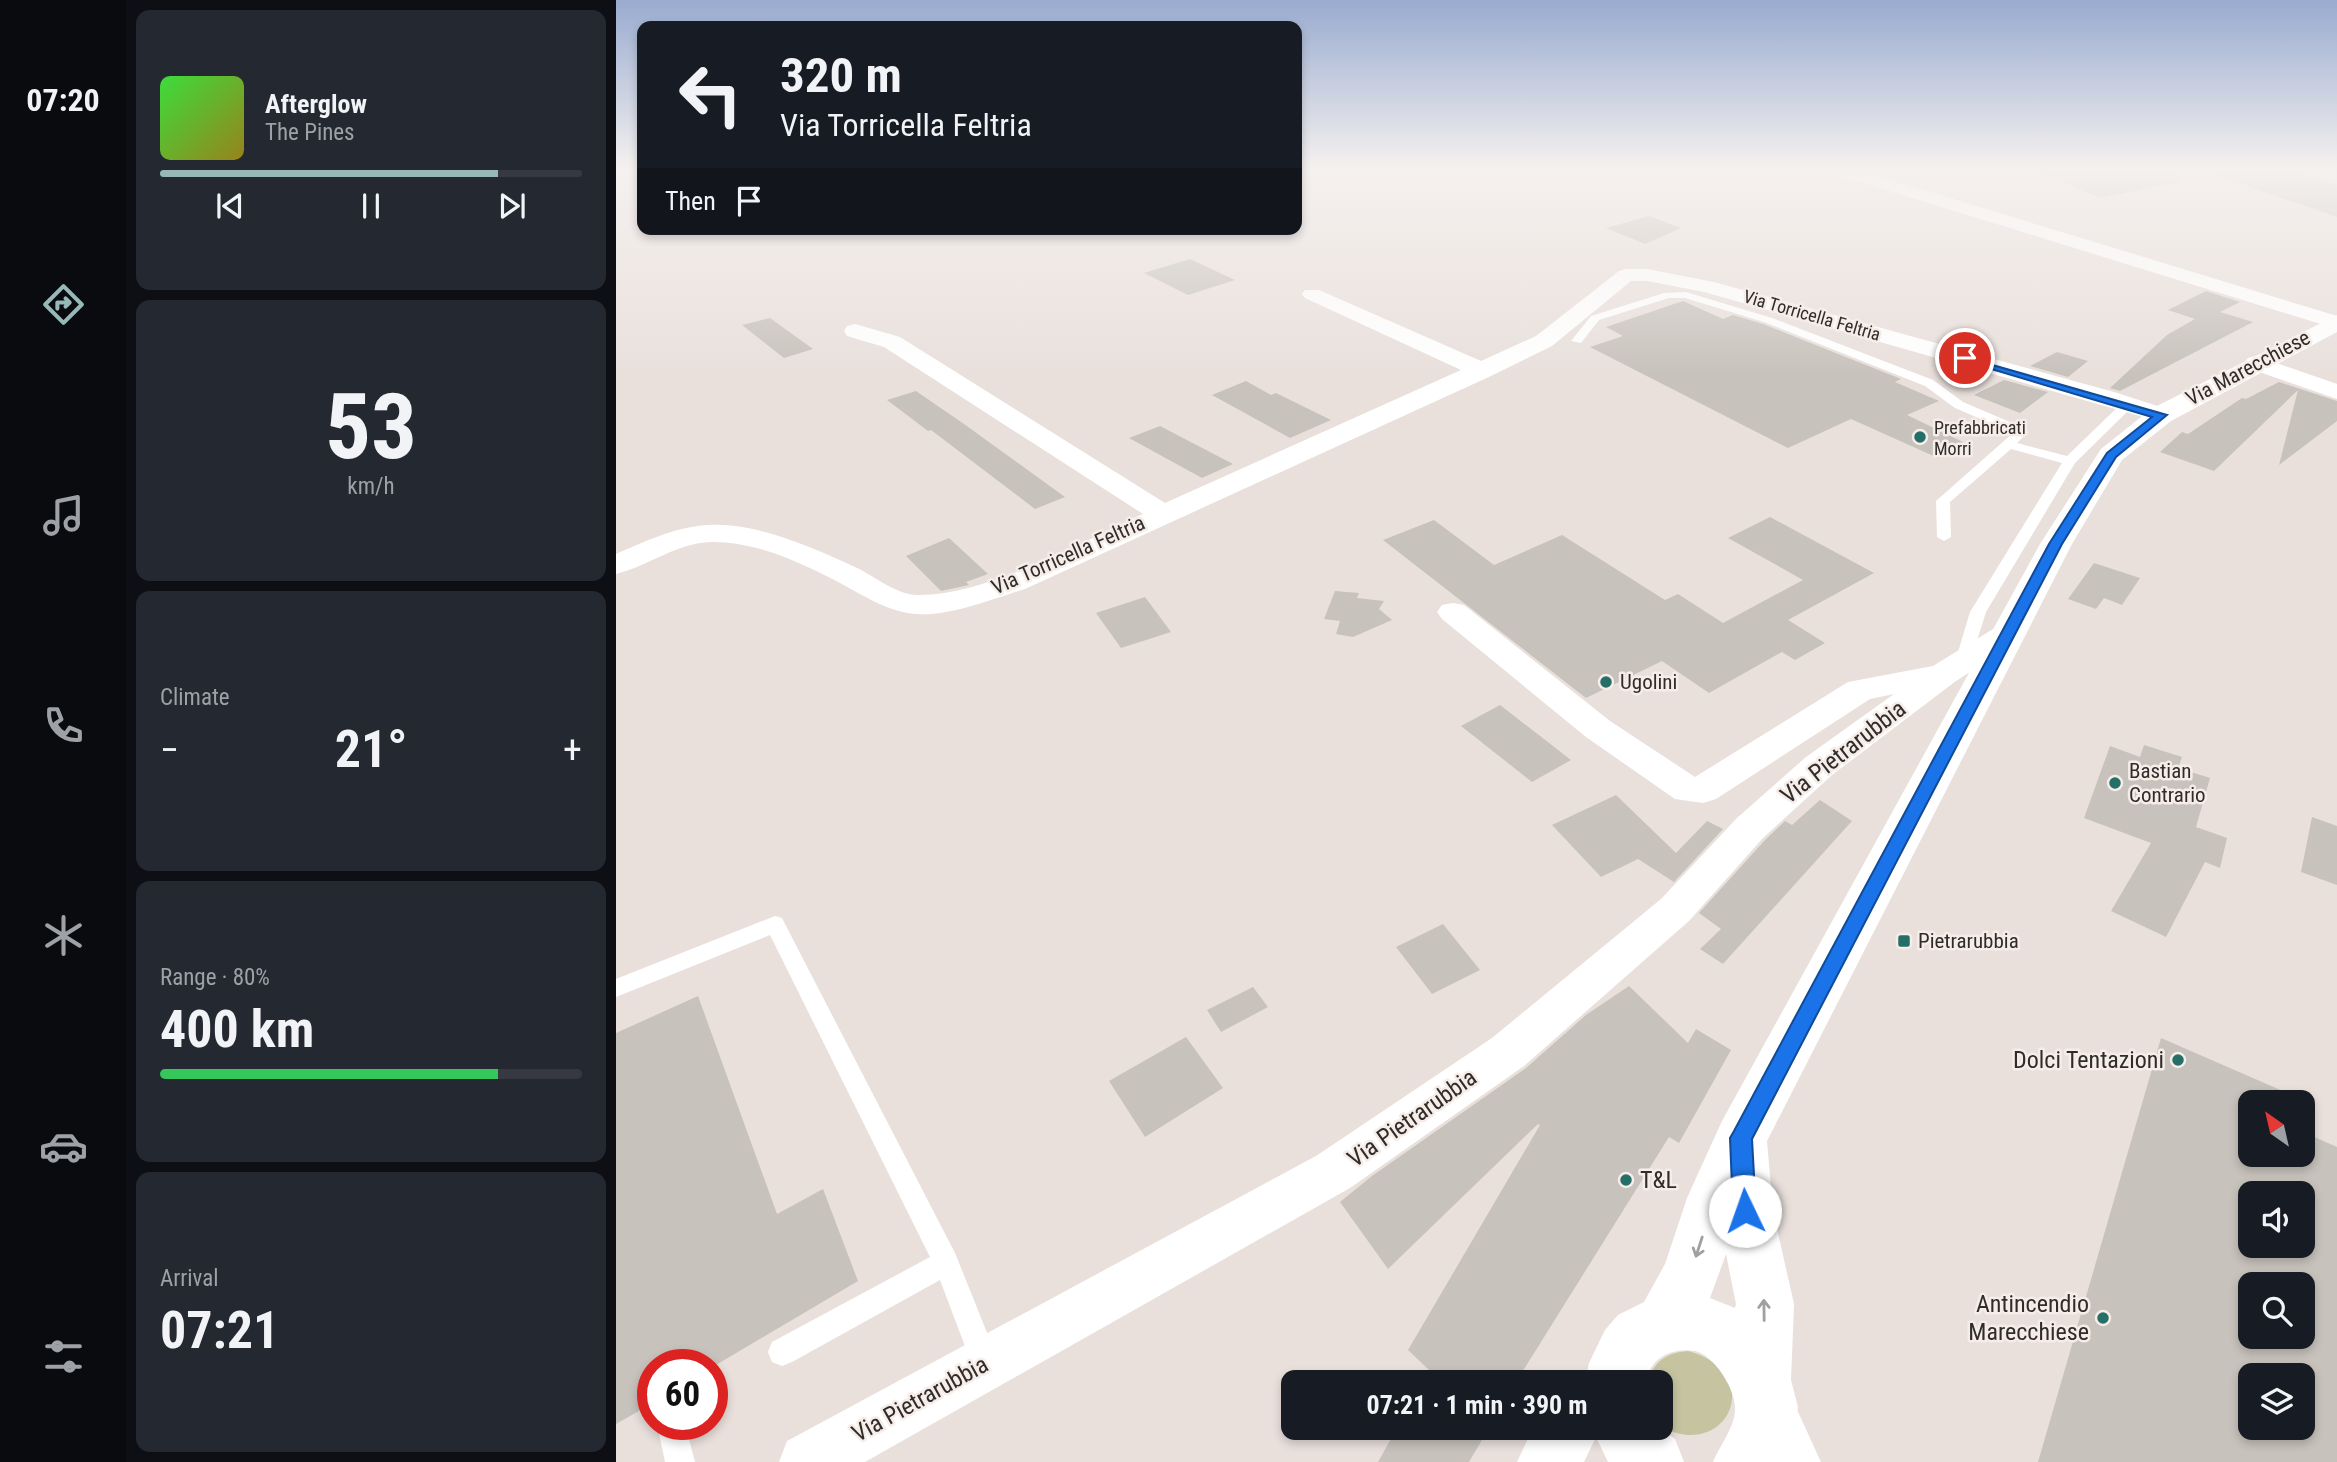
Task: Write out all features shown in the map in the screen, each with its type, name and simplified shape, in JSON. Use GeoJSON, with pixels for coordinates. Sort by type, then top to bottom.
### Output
{"type":"FeatureCollection","features":[{"type":"Feature","properties":{"kind":"main road","name":"Via Marecchiese"},"geometry":{"type":"LineString","coordinates":[[1626,1361],[1689,1277],[1715,1198],[1741,1138],[2056,544],[2111,455],[2145,410],[2256,363],[2336,322]]}},
{"type":"Feature","properties":{"kind":"main road"},"geometry":{"type":"LineString","coordinates":[[1741,1138],[1745,1211],[1765,1304],[1764,1433],[1753,1454],[1745,1462]]}},
{"type":"Feature","properties":{"kind":"main road","name":"Via Marecchiese"},"geometry":{"type":"LineString","coordinates":[[1626,1361],[1687,1320],[1710,1326],[1731,1338],[1749,1356],[1764,1393]]}},
{"type":"Feature","properties":{"kind":"main road"},"geometry":{"type":"LineString","coordinates":[[1549,1462],[1561,1440]]}},
{"type":"Feature","properties":{"kind":"main road"},"geometry":{"type":"LineString","coordinates":[[1631,1440],[1637,1450],[1652,1462]]}},
{"type":"Feature","properties":{"kind":"street"},"geometry":{"type":"LineString","coordinates":[[2066,239],[2336,322]]}},
{"type":"Feature","properties":{"kind":"street","name":"Via Torricella Feltria"},"geometry":{"type":"LineString","coordinates":[[616,565],[667,542],[695,535],[726,533],[752,538],[843,573],[907,604],[958,600],[1014,583],[1483,371],[1544,341],[1626,275],[1647,275],[1707,286],[2145,410]]}},
{"type":"Feature","properties":{"kind":"street"},"geometry":{"type":"LineString","coordinates":[[1312,294],[1483,371]]}},
{"type":"Feature","properties":{"kind":"street","name":"Via Torricella Feltria"},"geometry":{"type":"LineString","coordinates":[[855,331],[892,342],[1163,514]]}},
{"type":"Feature","properties":{"kind":"street"},"geometry":{"type":"LineString","coordinates":[[2256,363],[2337,392]]}},
{"type":"Feature","properties":{"kind":"street","name":"Via Pietrarubbia"},"geometry":{"type":"LineString","coordinates":[[1453,611],[1601,732],[1688,790],[1703,790],[1733,764],[1860,690],[1953,668]]}},
{"type":"Feature","properties":{"kind":"street","name":"Via Pietrarubbia"},"geometry":{"type":"LineString","coordinates":[[808,1462],[1333,1172],[1508,1052],[1675,910],[1750,828],[1819,766],[1953,668],[2009,633]]}},
{"type":"Feature","properties":{"kind":"street"},"geometry":{"type":"LineString","coordinates":[[1764,1393],[1792,1462]]}},
{"type":"Feature","properties":{"kind":"lane"},"geometry":{"type":"LineString","coordinates":[[1577,341],[1595,318],[1668,295],[1686,295],[1768,320],[1929,383],[1959,405],[2022,432],[1943,501],[1944,537]]}},
{"type":"Feature","properties":{"kind":"lane"},"geometry":{"type":"LineString","coordinates":[[1953,668],[1978,612],[2070,461],[2100,429],[2145,410]]}},
{"type":"Feature","properties":{"kind":"lane"},"geometry":{"type":"LineString","coordinates":[[2008,444],[2070,461]]}},
{"type":"Feature","properties":{"kind":"lane"},"geometry":{"type":"LineString","coordinates":[[616,988],[775,924],[946,1262],[985,1362]]}},
{"type":"Feature","properties":{"kind":"lane"},"geometry":{"type":"LineString","coordinates":[[782,1352],[946,1262]]}},
{"type":"Feature","properties":{"kind":"lane"},"geometry":{"type":"LineString","coordinates":[[675,1440],[680,1462]]}},
{"type":"Feature","properties":{"kind":"shaded area"},"geometry":{"type":"Polygon","coordinates":[[[1688,1351],[1712,1362],[1727,1377],[1732,1394],[1730,1410],[1720,1424],[1705,1433],[1685,1435],[1673,1431],[1673,1370],[1653,1370],[1657,1363],[1673,1354],[1688,1351]]]}},
{"type":"Feature","properties":{"kind":"building"},"geometry":{"type":"Polygon","coordinates":[[[1633,239],[1656,239],[1645,244],[1633,239]]]}},
{"type":"Feature","properties":{"kind":"building"},"geometry":{"type":"Polygon","coordinates":[[[1190,259],[1235,280],[1188,295],[1144,273],[1190,259]]]}},
{"type":"Feature","properties":{"kind":"building"},"geometry":{"type":"Polygon","coordinates":[[[2206,291],[2240,302],[2220,312],[2253,322],[2120,391],[2110,388],[2167,335],[2195,319],[2168,310],[2206,291]]]}},
{"type":"Feature","properties":{"kind":"building"},"geometry":{"type":"Polygon","coordinates":[[[1683,301],[1723,319],[1733,315],[1763,324],[1901,379],[1895,382],[1939,401],[1907,415],[1967,444],[1938,458],[1851,419],[1788,448],[1590,347],[1623,336],[1606,327],[1683,301]]]}},
{"type":"Feature","properties":{"kind":"building"},"geometry":{"type":"Polygon","coordinates":[[[770,318],[813,349],[784,358],[742,325],[770,318]]]}},
{"type":"Feature","properties":{"kind":"building"},"geometry":{"type":"Polygon","coordinates":[[[2057,352],[2088,361],[2068,377],[2030,366],[2057,352]]]}},
{"type":"Feature","properties":{"kind":"building"},"geometry":{"type":"Polygon","coordinates":[[[2004,380],[2048,392],[2020,413],[1974,395],[2004,380]]]}},
{"type":"Feature","properties":{"kind":"building"},"geometry":{"type":"Polygon","coordinates":[[[1246,381],[1271,395],[1276,393],[1331,420],[1290,438],[1212,395],[1246,381]]]}},
{"type":"Feature","properties":{"kind":"building"},"geometry":{"type":"Polygon","coordinates":[[[2279,382],[2337,401],[2337,421],[2279,465],[2298,390],[2214,471],[2160,452],[2182,432],[2188,434],[2242,398],[2246,399],[2279,382]]]}},
{"type":"Feature","properties":{"kind":"building"},"geometry":{"type":"Polygon","coordinates":[[[916,391],[1065,497],[1035,509],[887,400],[916,391]]]}},
{"type":"Feature","properties":{"kind":"building"},"geometry":{"type":"Polygon","coordinates":[[[1160,426],[1233,464],[1202,478],[1129,438],[1160,426]]]}},
{"type":"Feature","properties":{"kind":"building"},"geometry":{"type":"Polygon","coordinates":[[[1770,517],[1874,573],[1788,620],[1825,643],[1795,660],[1782,652],[1709,693],[1662,661],[1586,698],[1383,540],[1434,520],[1494,565],[1562,535],[1665,600],[1678,594],[1723,623],[1803,580],[1728,538],[1770,517]]]}},
{"type":"Feature","properties":{"kind":"building"},"geometry":{"type":"Polygon","coordinates":[[[949,538],[988,574],[966,582],[969,585],[941,591],[906,556],[949,538]]]}},
{"type":"Feature","properties":{"kind":"building"},"geometry":{"type":"Polygon","coordinates":[[[2094,563],[2140,578],[2122,605],[2104,598],[2096,609],[2068,599],[2094,563]]]}},
{"type":"Feature","properties":{"kind":"building"},"geometry":{"type":"Polygon","coordinates":[[[1335,591],[1359,593],[1357,598],[1384,601],[1379,609],[1392,620],[1353,637],[1336,634],[1340,621],[1324,619],[1335,591]]]}},
{"type":"Feature","properties":{"kind":"building"},"geometry":{"type":"Polygon","coordinates":[[[1145,597],[1171,632],[1121,648],[1096,613],[1145,597]]]}},
{"type":"Feature","properties":{"kind":"building"},"geometry":{"type":"Polygon","coordinates":[[[1500,705],[1571,760],[1532,782],[1461,726],[1500,705]]]}},
{"type":"Feature","properties":{"kind":"building"},"geometry":{"type":"Polygon","coordinates":[[[2144,745],[2182,757],[2178,768],[2210,778],[2196,827],[2227,838],[2220,868],[2205,862],[2166,937],[2111,911],[2151,843],[2084,818],[2110,746],[2140,757],[2144,745]]]}},
{"type":"Feature","properties":{"kind":"building"},"geometry":{"type":"Polygon","coordinates":[[[1616,795],[1676,853],[1707,821],[1723,829],[1674,882],[1638,859],[1601,877],[1552,825],[1616,795]]]}},
{"type":"Feature","properties":{"kind":"building"},"geometry":{"type":"Polygon","coordinates":[[[1820,800],[1852,821],[1723,964],[1700,949],[1721,929],[1699,913],[1785,821],[1792,825],[1820,800]]]}},
{"type":"Feature","properties":{"kind":"building"},"geometry":{"type":"Polygon","coordinates":[[[2312,817],[2337,826],[2337,885],[2301,872],[2312,817]]]}},
{"type":"Feature","properties":{"kind":"building"},"geometry":{"type":"Polygon","coordinates":[[[1443,924],[1480,970],[1432,994],[1396,947],[1443,924]]]}},
{"type":"Feature","properties":{"kind":"building"},"geometry":{"type":"Polygon","coordinates":[[[1629,986],[1688,1043],[1696,1029],[1731,1050],[1679,1143],[1669,1137],[1523,1370],[1429,1370],[1408,1350],[1540,1125],[1538,1124],[1388,1269],[1340,1202],[1372,1176],[1526,1068],[1586,1015],[1629,986]]]}},
{"type":"Feature","properties":{"kind":"building"},"geometry":{"type":"Polygon","coordinates":[[[1253,987],[1268,1007],[1221,1032],[1207,1010],[1253,987]]]}},
{"type":"Feature","properties":{"kind":"building"},"geometry":{"type":"Polygon","coordinates":[[[698,996],[777,1214],[823,1189],[858,1281],[728,1358],[728,1349],[637,1349],[637,1412],[616,1424],[616,1033],[698,996]]]}},
{"type":"Feature","properties":{"kind":"building"},"geometry":{"type":"Polygon","coordinates":[[[1186,1037],[1223,1088],[1145,1137],[1109,1081],[1186,1037]]]}},
{"type":"Feature","properties":{"kind":"building"},"geometry":{"type":"Polygon","coordinates":[[[2161,1038],[2280,1090],[2238,1090],[2238,1167],[2315,1167],[2315,1137],[2337,1147],[2337,1462],[2038,1462],[2161,1038]]]}},
{"type":"Feature","properties":{"kind":"building"},"geometry":{"type":"Polygon","coordinates":[[[1390,1440],[1482,1440],[1469,1462],[1378,1462],[1390,1440]]]}},
{"type":"Feature","properties":{"kind":"place","name":"Prefabbricati Morri"},"geometry":{"type":"Point","coordinates":[1920,437]}},
{"type":"Feature","properties":{"kind":"place","name":"Ugolini"},"geometry":{"type":"Point","coordinates":[1606,682]}},
{"type":"Feature","properties":{"kind":"place","name":"Bastian Contrario"},"geometry":{"type":"Point","coordinates":[2115,783]}},
{"type":"Feature","properties":{"kind":"place","name":"Pietrarubbia"},"geometry":{"type":"Point","coordinates":[1904,941]}},
{"type":"Feature","properties":{"kind":"place","name":"Dolci Tentazioni"},"geometry":{"type":"Point","coordinates":[2178,1060]}},
{"type":"Feature","properties":{"kind":"place","name":"T&L"},"geometry":{"type":"Point","coordinates":[1626,1180]}},
{"type":"Feature","properties":{"kind":"place","name":"Antincendio Marecchiese"},"geometry":{"type":"Point","coordinates":[2103,1318]}},
{"type":"Feature","properties":{"kind":"route"},"geometry":{"type":"LineString","coordinates":[[1745,1211],[1741,1138],[2056,544],[2111,455],[2161,415],[1965,358]]}}]}
